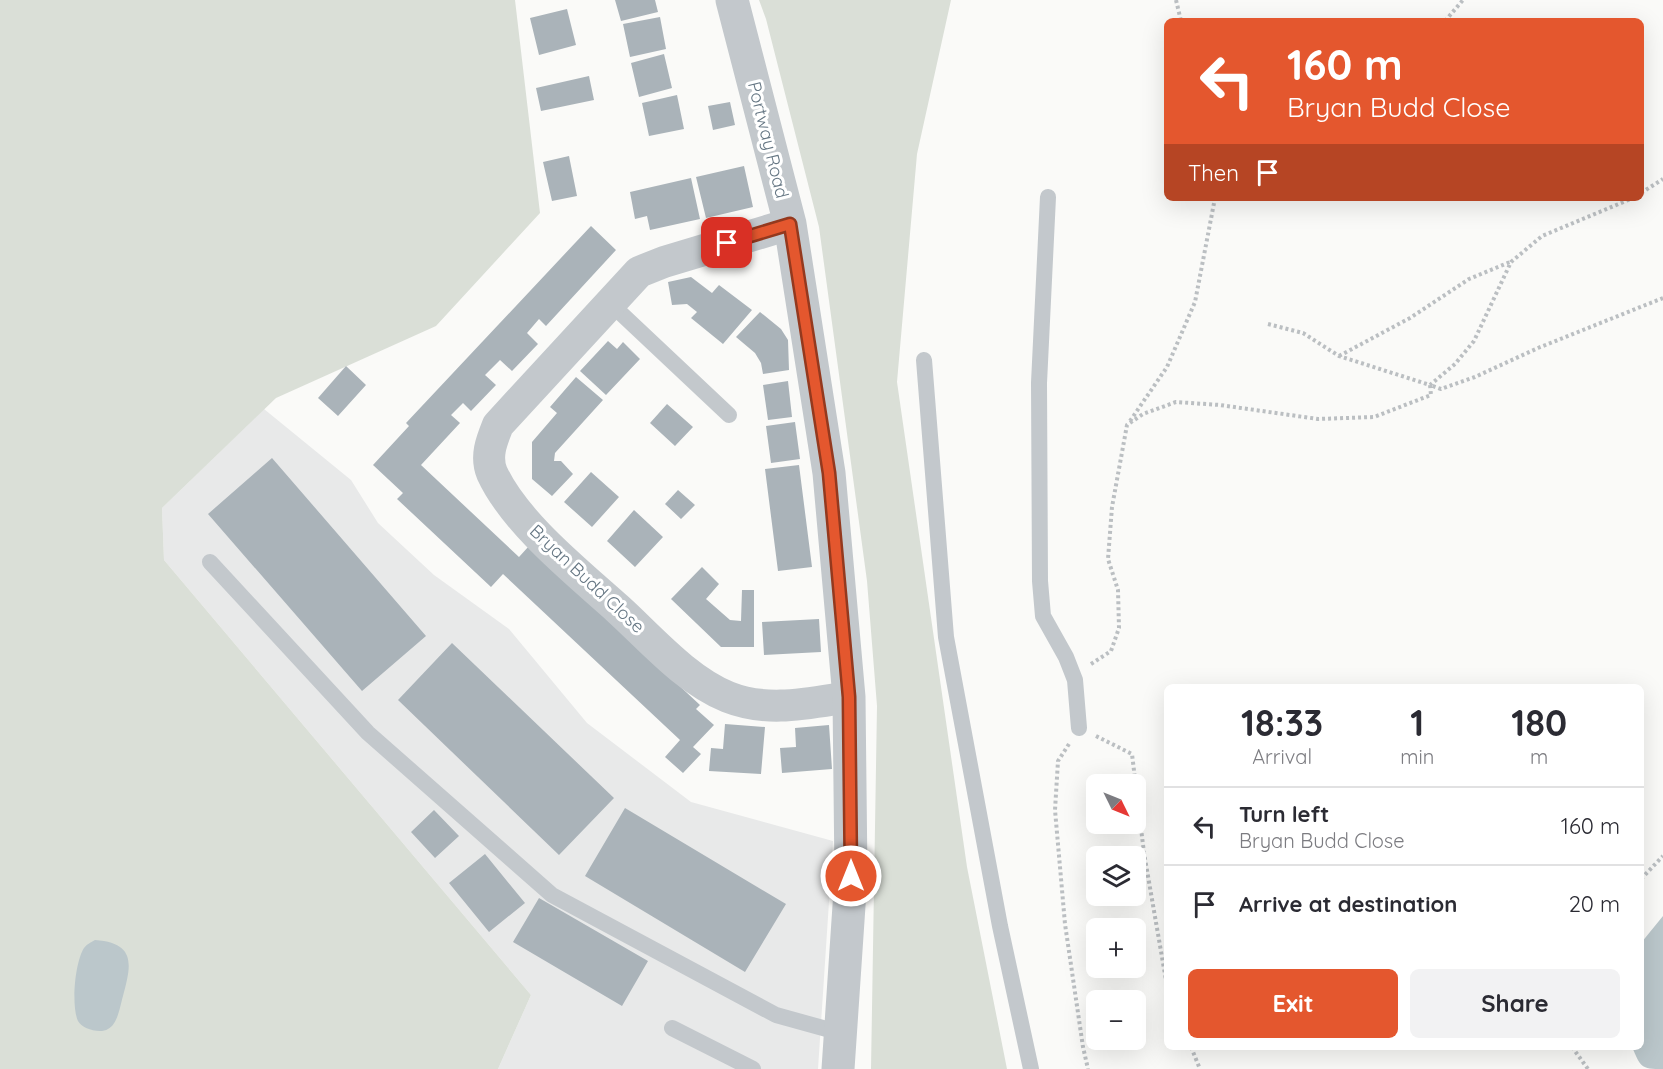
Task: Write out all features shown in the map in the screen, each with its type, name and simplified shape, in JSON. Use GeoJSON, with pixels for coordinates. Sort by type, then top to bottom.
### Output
{"type":"FeatureCollection","features":[{"type":"Feature","properties":{"kind":"street","name":"Portway Road"},"geometry":{"type":"LineString","coordinates":[[732,0],[790,224],[829,473],[849,697],[851,876],[838,1069]]}},
{"type":"Feature","properties":{"kind":"street","name":"Bryan Budd Close"},"geometry":{"type":"LineString","coordinates":[[790,224],[664,262],[639,272],[498,425],[490,445],[489,460],[492,472],[505,493],[533,531],[688,673],[728,697],[760,704],[786,707],[849,697]]}},
{"type":"Feature","properties":{"kind":"lane"},"geometry":{"type":"LineString","coordinates":[[1048,198],[1039,383],[1040,581],[1043,616],[1066,657],[1075,680],[1079,728]]}},
{"type":"Feature","properties":{"kind":"lane"},"geometry":{"type":"LineString","coordinates":[[610,303],[729,415]]}},
{"type":"Feature","properties":{"kind":"lane"},"geometry":{"type":"LineString","coordinates":[[924,360],[946,637],[1000,926],[1031,1069]]}},
{"type":"Feature","properties":{"kind":"lane"},"geometry":{"type":"LineString","coordinates":[[210,562],[368,733],[552,895],[776,1015],[841,1032]]}},
{"type":"Feature","properties":{"kind":"lane"},"geometry":{"type":"LineString","coordinates":[[672,1028],[753,1069]]}},
{"type":"Feature","properties":{"kind":"path"},"geometry":{"type":"LineString","coordinates":[[1176,0],[1180,18]]}},
{"type":"Feature","properties":{"kind":"path"},"geometry":{"type":"LineString","coordinates":[[1448,18],[1463,0]]}},
{"type":"Feature","properties":{"kind":"path"},"geometry":{"type":"LineString","coordinates":[[1644,191],[1663,179]]}},
{"type":"Feature","properties":{"kind":"path"},"geometry":{"type":"LineString","coordinates":[[1066,657],[1088,666],[1111,651],[1119,628],[1118,590],[1107,559],[1112,507],[1127,425],[1167,367],[1195,302],[1214,201]]}},
{"type":"Feature","properties":{"kind":"path"},"geometry":{"type":"LineString","coordinates":[[1339,356],[1410,318],[1469,279],[1511,262],[1542,236],[1626,201]]}},
{"type":"Feature","properties":{"kind":"path"},"geometry":{"type":"LineString","coordinates":[[1430,385],[1455,363],[1474,341],[1511,262]]}},
{"type":"Feature","properties":{"kind":"path"},"geometry":{"type":"LineString","coordinates":[[1268,324],[1303,333],[1339,356],[1441,389],[1663,298]]}},
{"type":"Feature","properties":{"kind":"path"},"geometry":{"type":"LineString","coordinates":[[1127,425],[1143,414],[1176,402],[1220,405],[1318,419],[1374,417],[1431,394],[1430,385]]}},
{"type":"Feature","properties":{"kind":"path"},"geometry":{"type":"LineString","coordinates":[[1088,1069],[1065,924],[1055,810],[1058,761],[1079,728],[1132,754],[1144,853],[1164,969]]}},
{"type":"Feature","properties":{"kind":"path"},"geometry":{"type":"LineString","coordinates":[[1644,876],[1663,856]]}},
{"type":"Feature","properties":{"kind":"path"},"geometry":{"type":"LineString","coordinates":[[1192,1050],[1200,1069]]}},
{"type":"Feature","properties":{"kind":"path"},"geometry":{"type":"LineString","coordinates":[[1574,1050],[1588,1069]]}},
{"type":"Feature","properties":{"kind":"shaded area"},"geometry":{"type":"Polygon","coordinates":[[[0,0],[515,0],[540,213],[436,326],[276,398],[162,508],[164,560],[531,995],[498,1069],[0,1069],[0,0]]]}},
{"type":"Feature","properties":{"kind":"shaded area"},"geometry":{"type":"Polygon","coordinates":[[[759,0],[951,0],[917,154],[897,382],[967,867],[1007,1069],[871,1069],[877,706],[867,581],[819,227],[766,19],[759,0]]]}},
{"type":"Feature","properties":{"kind":"shaded area"},"geometry":{"type":"Polygon","coordinates":[[[264,409],[351,480],[378,523],[434,575],[509,629],[587,723],[691,802],[833,841],[818,1069],[498,1069],[531,995],[164,560],[162,508],[264,409]]]}},
{"type":"Feature","properties":{"kind":"shaded area"},"geometry":{"type":"Polygon","coordinates":[[[1663,916],[1663,1069],[1642,1066],[1633,1050],[1644,1050],[1644,939],[1663,916]]]}},
{"type":"Feature","properties":{"kind":"shaded area"},"geometry":{"type":"Polygon","coordinates":[[[95,940],[118,946],[128,958],[129,966],[116,1019],[111,1027],[100,1031],[80,1024],[76,1014],[74,995],[76,973],[81,955],[85,947],[95,940]]]}},
{"type":"Feature","properties":{"kind":"building"},"geometry":{"type":"Polygon","coordinates":[[[615,0],[655,0],[658,12],[621,21],[615,0]]]}},
{"type":"Feature","properties":{"kind":"building"},"geometry":{"type":"Polygon","coordinates":[[[567,9],[576,45],[539,55],[530,18],[567,9]]]}},
{"type":"Feature","properties":{"kind":"building"},"geometry":{"type":"Polygon","coordinates":[[[660,17],[666,49],[630,57],[623,24],[660,17]]]}},
{"type":"Feature","properties":{"kind":"building"},"geometry":{"type":"Polygon","coordinates":[[[664,54],[672,88],[639,97],[631,63],[664,54]]]}},
{"type":"Feature","properties":{"kind":"building"},"geometry":{"type":"Polygon","coordinates":[[[589,76],[594,100],[541,111],[536,88],[589,76]]]}},
{"type":"Feature","properties":{"kind":"building"},"geometry":{"type":"Polygon","coordinates":[[[677,95],[684,129],[649,136],[642,103],[677,95]]]}},
{"type":"Feature","properties":{"kind":"building"},"geometry":{"type":"Polygon","coordinates":[[[730,102],[735,125],[713,130],[708,106],[730,102]]]}},
{"type":"Feature","properties":{"kind":"building"},"geometry":{"type":"Polygon","coordinates":[[[569,156],[577,196],[552,201],[543,162],[569,156]]]}},
{"type":"Feature","properties":{"kind":"building"},"geometry":{"type":"Polygon","coordinates":[[[744,166],[753,207],[706,218],[696,177],[744,166]]]}},
{"type":"Feature","properties":{"kind":"building"},"geometry":{"type":"Polygon","coordinates":[[[691,178],[700,219],[650,230],[647,216],[635,219],[630,192],[691,178]]]}},
{"type":"Feature","properties":{"kind":"building"},"geometry":{"type":"Polygon","coordinates":[[[591,226],[616,250],[546,326],[539,319],[527,333],[538,344],[512,371],[500,360],[485,375],[496,385],[471,411],[463,403],[451,415],[460,423],[421,465],[519,557],[529,546],[700,705],[696,709],[714,725],[693,747],[701,754],[683,773],[665,757],[680,740],[503,574],[491,587],[397,499],[403,493],[373,465],[409,426],[406,423],[591,226]]]}},
{"type":"Feature","properties":{"kind":"building"},"geometry":{"type":"Polygon","coordinates":[[[691,277],[712,293],[719,285],[752,310],[723,344],[691,318],[697,312],[687,304],[672,305],[668,282],[691,277]]]}},
{"type":"Feature","properties":{"kind":"building"},"geometry":{"type":"Polygon","coordinates":[[[760,312],[781,329],[788,340],[789,370],[763,374],[761,363],[755,353],[736,337],[760,312]]]}},
{"type":"Feature","properties":{"kind":"building"},"geometry":{"type":"Polygon","coordinates":[[[608,341],[617,349],[623,342],[640,359],[606,395],[580,371],[608,341]]]}},
{"type":"Feature","properties":{"kind":"building"},"geometry":{"type":"Polygon","coordinates":[[[346,366],[366,385],[338,416],[318,398],[346,366]]]}},
{"type":"Feature","properties":{"kind":"building"},"geometry":{"type":"Polygon","coordinates":[[[576,377],[603,400],[555,453],[554,461],[561,461],[573,474],[552,496],[532,479],[532,442],[557,413],[550,407],[576,377]]]}},
{"type":"Feature","properties":{"kind":"building"},"geometry":{"type":"Polygon","coordinates":[[[788,381],[792,417],[768,420],[763,385],[788,381]]]}},
{"type":"Feature","properties":{"kind":"building"},"geometry":{"type":"Polygon","coordinates":[[[667,404],[693,427],[675,446],[650,423],[667,404]]]}},
{"type":"Feature","properties":{"kind":"building"},"geometry":{"type":"Polygon","coordinates":[[[795,422],[800,459],[771,463],[766,426],[795,422]]]}},
{"type":"Feature","properties":{"kind":"building"},"geometry":{"type":"Polygon","coordinates":[[[272,458],[426,636],[362,691],[208,514],[272,458]]]}},
{"type":"Feature","properties":{"kind":"building"},"geometry":{"type":"Polygon","coordinates":[[[799,465],[812,567],[778,571],[765,469],[799,465]]]}},
{"type":"Feature","properties":{"kind":"building"},"geometry":{"type":"Polygon","coordinates":[[[591,472],[619,497],[592,527],[564,502],[591,472]]]}},
{"type":"Feature","properties":{"kind":"building"},"geometry":{"type":"Polygon","coordinates":[[[678,490],[695,505],[681,519],[665,504],[678,490]]]}},
{"type":"Feature","properties":{"kind":"building"},"geometry":{"type":"Polygon","coordinates":[[[634,510],[663,537],[635,567],[607,541],[634,510]]]}},
{"type":"Feature","properties":{"kind":"building"},"geometry":{"type":"Polygon","coordinates":[[[702,567],[719,584],[706,599],[730,620],[741,621],[742,590],[754,590],[754,647],[721,647],[671,599],[702,567]]]}},
{"type":"Feature","properties":{"kind":"building"},"geometry":{"type":"Polygon","coordinates":[[[819,619],[821,652],[764,655],[762,622],[819,619]]]}},
{"type":"Feature","properties":{"kind":"building"},"geometry":{"type":"Polygon","coordinates":[[[452,643],[614,798],[559,855],[398,700],[452,643]]]}},
{"type":"Feature","properties":{"kind":"building"},"geometry":{"type":"Polygon","coordinates":[[[725,724],[765,727],[761,774],[709,771],[711,748],[723,749],[725,724]]]}},
{"type":"Feature","properties":{"kind":"building"},"geometry":{"type":"Polygon","coordinates":[[[829,725],[832,769],[782,773],[780,748],[796,747],[795,728],[829,725]]]}},
{"type":"Feature","properties":{"kind":"building"},"geometry":{"type":"Polygon","coordinates":[[[625,808],[786,904],[745,972],[585,876],[625,808]]]}},
{"type":"Feature","properties":{"kind":"building"},"geometry":{"type":"Polygon","coordinates":[[[434,810],[459,836],[435,858],[411,832],[434,810]]]}},
{"type":"Feature","properties":{"kind":"building"},"geometry":{"type":"Polygon","coordinates":[[[485,854],[525,903],[489,932],[449,883],[485,854]]]}},
{"type":"Feature","properties":{"kind":"building"},"geometry":{"type":"Polygon","coordinates":[[[539,898],[648,961],[622,1006],[513,942],[539,898]]]}},
{"type":"Feature","properties":{"kind":"route"},"geometry":{"type":"LineString","coordinates":[[727,243],[790,224],[829,473],[849,697],[851,876]]}}]}
